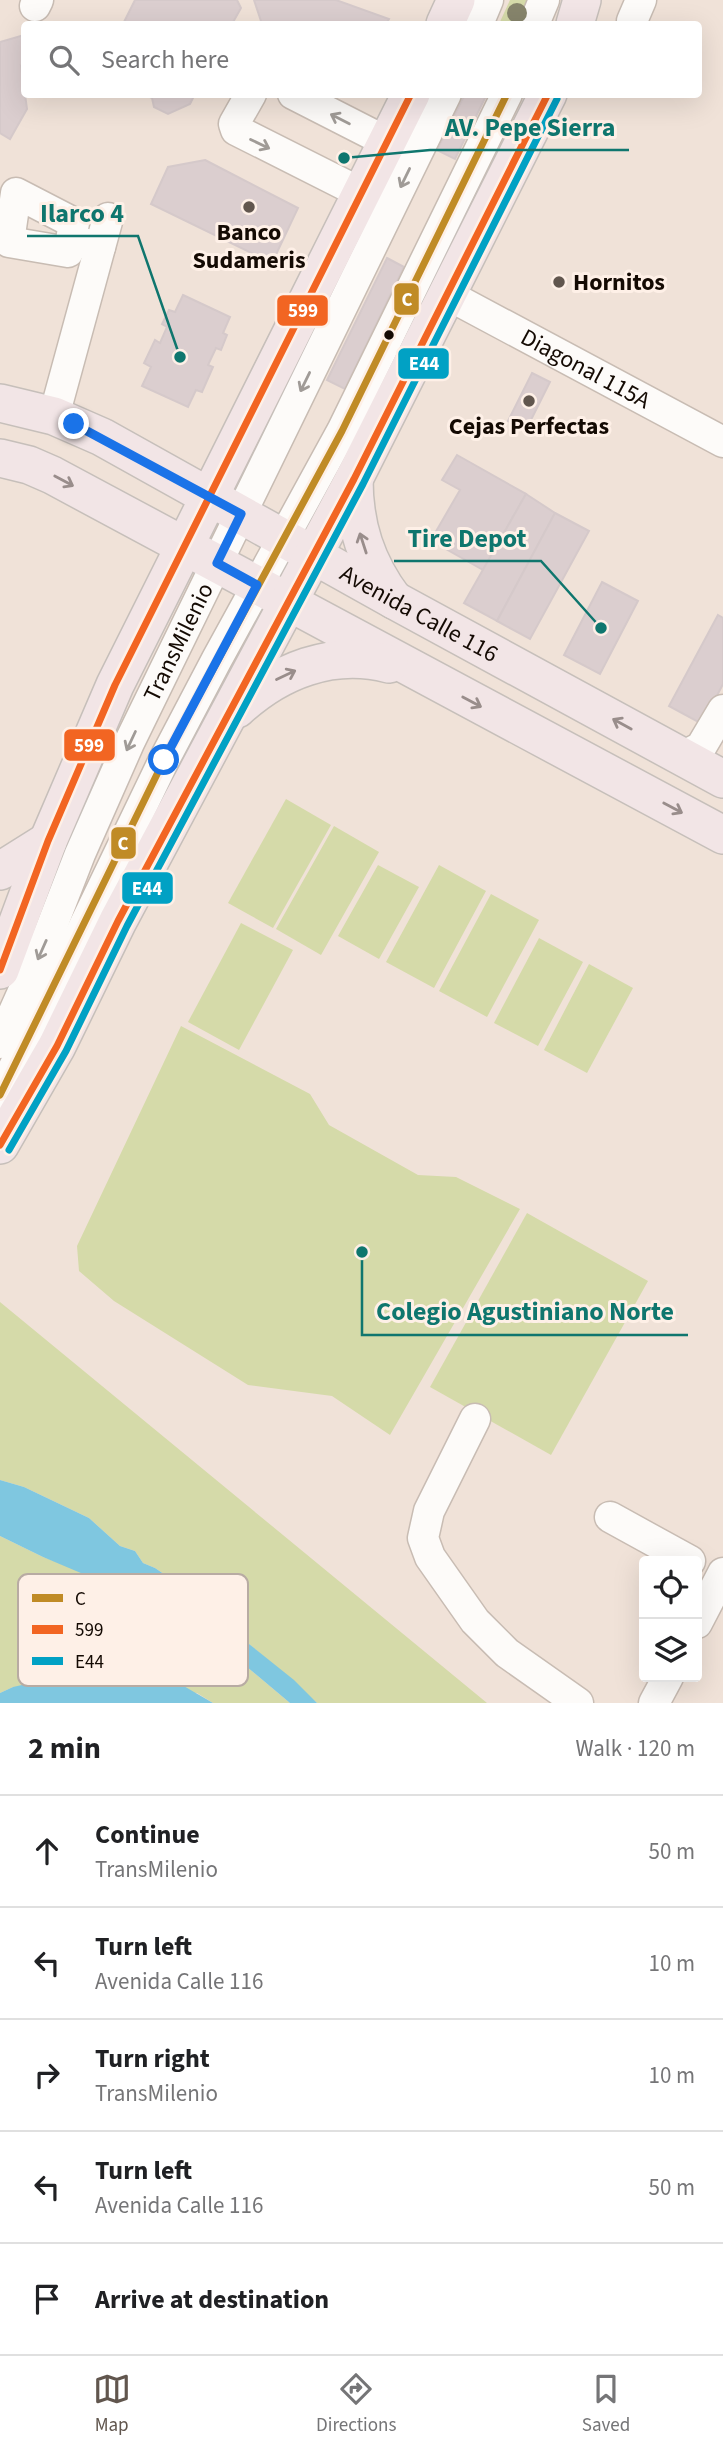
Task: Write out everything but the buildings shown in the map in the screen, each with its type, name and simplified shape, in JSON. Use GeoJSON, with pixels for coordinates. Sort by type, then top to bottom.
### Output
{"type":"FeatureCollection","features":[{"type":"Feature","properties":{"kind":"main road"},"geometry":{"type":"LineString","coordinates":[[446,21],[456,0]]}},
{"type":"Feature","properties":{"kind":"main road"},"geometry":{"type":"LineString","coordinates":[[576,21],[582,0]]}},
{"type":"Feature","properties":{"kind":"main road"},"geometry":{"type":"LineString","coordinates":[[0,970],[48,841],[115,685],[409,98]]}},
{"type":"Feature","properties":{"kind":"main road"},"geometry":{"type":"LineString","coordinates":[[0,1145],[57,1046],[118,921],[217,735],[273,593],[298,547],[354,479],[546,98]]}},
{"type":"Feature","properties":{"kind":"main road","name":"Avenida Calle 116"},"geometry":{"type":"LineString","coordinates":[[0,403],[54,416],[102,437],[723,779]]}},
{"type":"Feature","properties":{"kind":"main road"},"geometry":{"type":"LineString","coordinates":[[0,458],[29,465],[52,475],[723,835]]}},
{"type":"Feature","properties":{"kind":"main road"},"geometry":{"type":"LineString","coordinates":[[354,479],[354,506],[361,538],[380,582],[394,600]]}},
{"type":"Feature","properties":{"kind":"main road"},"geometry":{"type":"LineString","coordinates":[[217,735],[234,712],[255,693],[279,677],[305,666],[340,659],[377,661],[412,670]]}},
{"type":"Feature","properties":{"kind":"main road"},"geometry":{"type":"LineString","coordinates":[[0,871],[48,841]]}},
{"type":"Feature","properties":{"kind":"street"},"geometry":{"type":"LineString","coordinates":[[479,21],[488,0]]}},
{"type":"Feature","properties":{"kind":"street"},"geometry":{"type":"LineString","coordinates":[[535,21],[544,0]]}},
{"type":"Feature","properties":{"kind":"street"},"geometry":{"type":"LineString","coordinates":[[249,98],[234,124],[236,130],[361,193]]}},
{"type":"Feature","properties":{"kind":"street"},"geometry":{"type":"LineString","coordinates":[[301,98],[387,142]]}},
{"type":"Feature","properties":{"kind":"street","name":"TransMilenio"},"geometry":{"type":"LineString","coordinates":[[0,1043],[130,743],[444,98]]}},
{"type":"Feature","properties":{"kind":"street"},"geometry":{"type":"LineString","coordinates":[[298,547],[342,430],[505,98]]}},
{"type":"Feature","properties":{"kind":"street"},"geometry":{"type":"LineString","coordinates":[[54,416],[85,244],[108,218]]}},
{"type":"Feature","properties":{"kind":"street","name":"Diagonal 115A"},"geometry":{"type":"LineString","coordinates":[[447,295],[723,442]]}},
{"type":"Feature","properties":{"kind":"street","name":"TransMilenio"},"geometry":{"type":"LineString","coordinates":[[0,1095],[74,949],[164,760],[273,593]]}},
{"type":"Feature","properties":{"kind":"street"},"geometry":{"type":"LineString","coordinates":[[682,757],[701,747],[723,710]]}},
{"type":"Feature","properties":{"kind":"street"},"geometry":{"type":"LineString","coordinates":[[475,1419],[429,1511],[423,1538],[430,1557],[475,1621],[507,1653],[578,1703]]}},
{"type":"Feature","properties":{"kind":"street"},"geometry":{"type":"LineString","coordinates":[[610,1517],[681,1556]]}},
{"type":"Feature","properties":{"kind":"street"},"geometry":{"type":"LineString","coordinates":[[698,1619],[714,1571]]}},
{"type":"Feature","properties":{"kind":"street"},"geometry":{"type":"LineString","coordinates":[[654,1703],[665,1682]]}},
{"type":"Feature","properties":{"kind":"green space"},"geometry":{"type":"Polygon","coordinates":[[[510,0],[528,0],[521,21],[500,21],[510,0]]]}},
{"type":"Feature","properties":{"kind":"green space"},"geometry":{"type":"Polygon","coordinates":[[[286,799],[331,825],[273,928],[228,903],[286,799]]]}},
{"type":"Feature","properties":{"kind":"green space"},"geometry":{"type":"Polygon","coordinates":[[[334,826],[379,852],[321,955],[276,929],[334,826]]]}},
{"type":"Feature","properties":{"kind":"green space"},"geometry":{"type":"Polygon","coordinates":[[[378,865],[419,887],[379,959],[338,936],[378,865]]]}},
{"type":"Feature","properties":{"kind":"green space"},"geometry":{"type":"Polygon","coordinates":[[[439,865],[486,891],[434,988],[386,962],[439,865]]]}},
{"type":"Feature","properties":{"kind":"green space"},"geometry":{"type":"Polygon","coordinates":[[[491,894],[539,920],[487,1017],[439,991],[491,894]]]}},
{"type":"Feature","properties":{"kind":"green space"},"geometry":{"type":"Polygon","coordinates":[[[241,923],[293,950],[239,1050],[188,1022],[241,923]]]}},
{"type":"Feature","properties":{"kind":"green space"},"geometry":{"type":"Polygon","coordinates":[[[539,938],[583,962],[538,1046],[494,1023],[539,938]]]}},
{"type":"Feature","properties":{"kind":"green space"},"geometry":{"type":"Polygon","coordinates":[[[589,964],[633,988],[587,1073],[544,1050],[589,964]]]}},
{"type":"Feature","properties":{"kind":"green space"},"geometry":{"type":"Polygon","coordinates":[[[181,1026],[310,1094],[329,1125],[418,1175],[456,1177],[520,1209],[390,1435],[332,1396],[248,1385],[114,1301],[79,1271],[77,1246],[181,1026]]]}},
{"type":"Feature","properties":{"kind":"green space"},"geometry":{"type":"Polygon","coordinates":[[[527,1213],[648,1281],[551,1455],[430,1387],[527,1213]]]}},
{"type":"Feature","properties":{"kind":"green space"},"geometry":{"type":"Polygon","coordinates":[[[0,1302],[487,1703],[317,1703],[248,1643],[248,1574],[164,1574],[143,1563],[135,1551],[120,1546],[89,1518],[24,1487],[0,1480],[0,1302]]]}},
{"type":"Feature","properties":{"kind":"green space"},"geometry":{"type":"Polygon","coordinates":[[[0,1536],[43,1557],[87,1574],[18,1574],[18,1686],[248,1686],[248,1668],[290,1703],[213,1703],[197,1693],[13,1687],[0,1693],[0,1536]]]}},
{"type":"Feature","properties":{"kind":"water"},"geometry":{"type":"Polygon","coordinates":[[[0,1480],[24,1487],[89,1518],[120,1546],[135,1551],[143,1563],[164,1574],[83,1574],[0,1536],[0,1480]]]}},
{"type":"Feature","properties":{"kind":"water"},"geometry":{"type":"Polygon","coordinates":[[[248,1643],[294,1680],[317,1703],[290,1703],[248,1668],[248,1643]]]}},
{"type":"Feature","properties":{"kind":"water"},"geometry":{"type":"Polygon","coordinates":[[[184,1686],[213,1703],[0,1703],[0,1693],[13,1687],[184,1686]]]}},
{"type":"Feature","properties":{"kind":"transit line","name":"599"},"geometry":{"type":"LineString","coordinates":[[0,970],[48,841],[115,685],[409,98]]}},
{"type":"Feature","properties":{"kind":"transit line","name":"C"},"geometry":{"type":"LineString","coordinates":[[0,1095],[164,760],[342,431],[505,98]]}},
{"type":"Feature","properties":{"kind":"transit line","name":"599"},"geometry":{"type":"LineString","coordinates":[[0,1145],[57,1046],[118,921],[354,479],[546,98]]}},
{"type":"Feature","properties":{"kind":"transit line","name":"E44"},"geometry":{"type":"LineString","coordinates":[[9,1150],[66,1051],[127,926],[363,484],[557,99]]}},
{"type":"Feature","properties":{"kind":"place","name":"AV. Pepe Sierra"},"geometry":{"type":"Point","coordinates":[344,158]}},
{"type":"Feature","properties":{"kind":"place","name":"Banco Sudameris"},"geometry":{"type":"Point","coordinates":[249,207]}},
{"type":"Feature","properties":{"kind":"place","name":"Hornitos"},"geometry":{"type":"Point","coordinates":[559,282]}},
{"type":"Feature","properties":{"kind":"place","name":"Ilarco 4"},"geometry":{"type":"Point","coordinates":[180,357]}},
{"type":"Feature","properties":{"kind":"place","name":"Cejas Perfectas"},"geometry":{"type":"Point","coordinates":[529,401]}},
{"type":"Feature","properties":{"kind":"place","name":"Tire Depot"},"geometry":{"type":"Point","coordinates":[601,628]}},
{"type":"Feature","properties":{"kind":"place","name":"Colegio Agustiniano Norte"},"geometry":{"type":"Point","coordinates":[362,1252]}},
{"type":"Feature","properties":{"kind":"route"},"geometry":{"type":"LineString","coordinates":[[74,424],[241,514],[217,563],[257,585],[164,760]]}}]}
